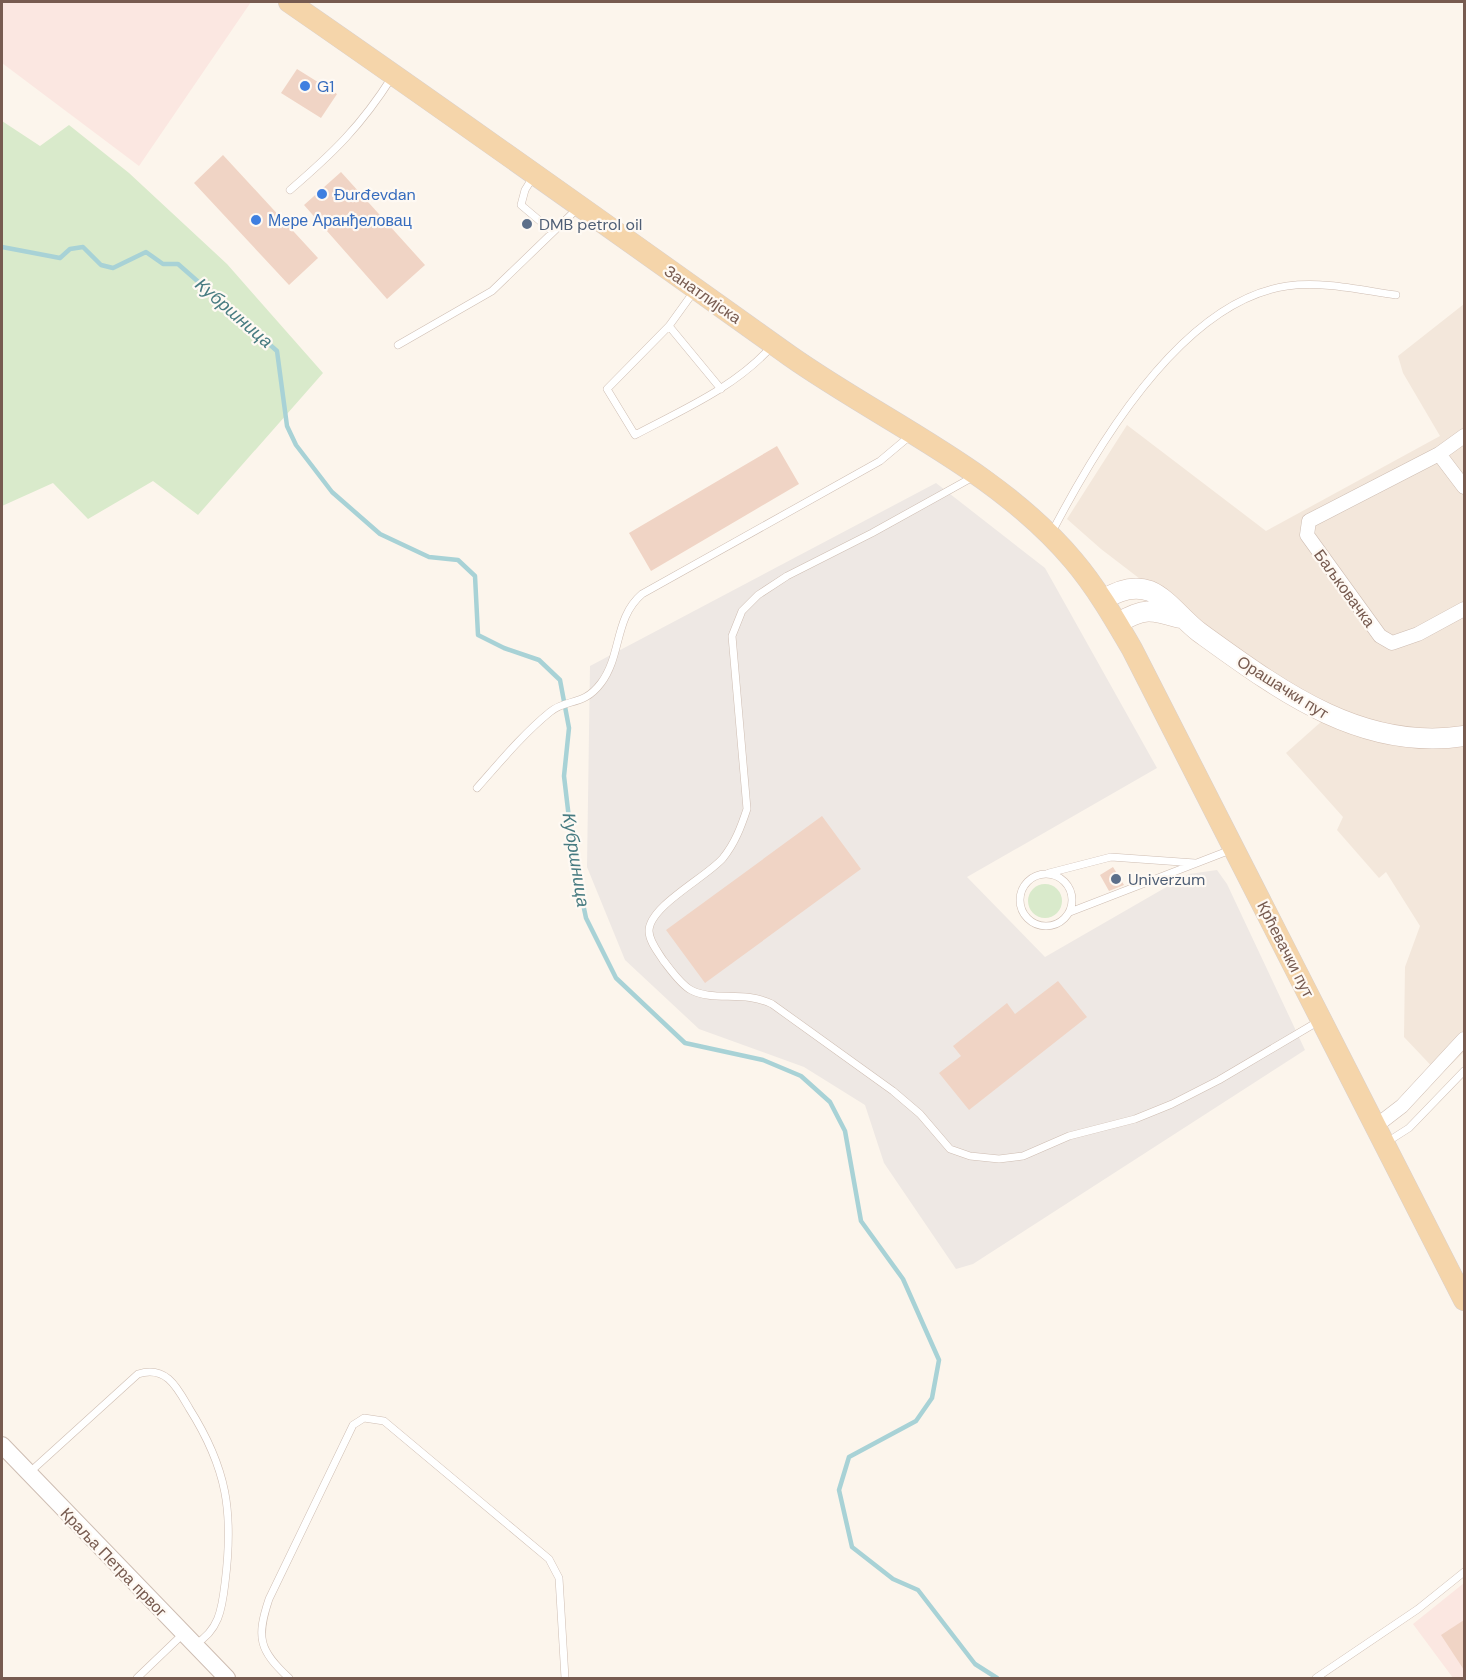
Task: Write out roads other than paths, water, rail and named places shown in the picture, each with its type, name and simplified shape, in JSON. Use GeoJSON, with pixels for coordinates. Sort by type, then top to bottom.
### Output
{"type":"FeatureCollection","features":[{"type":"Feature","properties":{"kind":"main road","name":"Занатлијска"},"geometry":{"type":"LineString","coordinates":[[289,2],[774,344],[976,475],[1050,536],[1071,558],[1103,600]]}},
{"type":"Feature","properties":{"kind":"main road"},"geometry":{"type":"LineString","coordinates":[[1103,600],[1115,592],[1141,589],[1161,597],[1181,619]]}},
{"type":"Feature","properties":{"kind":"main road","name":"Крћевачки пут"},"geometry":{"type":"LineString","coordinates":[[1103,600],[1118,623],[1235,848],[1464,1300]]}},
{"type":"Feature","properties":{"kind":"main road"},"geometry":{"type":"LineString","coordinates":[[1118,623],[1140,611],[1153,610],[1181,619]]}},
{"type":"Feature","properties":{"kind":"main road","name":"Орашачки пут"},"geometry":{"type":"LineString","coordinates":[[1181,619],[1296,699],[1334,718],[1366,729],[1402,737],[1437,739],[1464,736]]}},
{"type":"Feature","properties":{"kind":"street","name":"Баљковачка"},"geometry":{"type":"LineString","coordinates":[[1464,436],[1439,454],[1309,521],[1307,535],[1380,636],[1392,643],[1418,634],[1464,609]]}},
{"type":"Feature","properties":{"kind":"street"},"geometry":{"type":"LineString","coordinates":[[1439,454],[1464,487]]}},
{"type":"Feature","properties":{"kind":"street"},"geometry":{"type":"LineString","coordinates":[[1380,1135],[1402,1106],[1464,1039]]}},
{"type":"Feature","properties":{"kind":"street","name":"Краља Петра првог"},"geometry":{"type":"LineString","coordinates":[[2,1445],[227,1678]]}},
{"type":"Feature","properties":{"kind":"lane"},"geometry":{"type":"LineString","coordinates":[[290,190],[344,143],[367,116],[393,75]]}},
{"type":"Feature","properties":{"kind":"lane"},"geometry":{"type":"LineString","coordinates":[[534,175],[525,190],[521,205],[552,232]]}},
{"type":"Feature","properties":{"kind":"lane"},"geometry":{"type":"LineString","coordinates":[[398,345],[492,291],[579,207]]}},
{"type":"Feature","properties":{"kind":"lane"},"geometry":{"type":"LineString","coordinates":[[1050,536],[1086,471],[1128,409],[1174,354],[1211,318],[1253,295],[1287,286],[1325,285],[1396,295]]}},
{"type":"Feature","properties":{"kind":"lane"},"geometry":{"type":"LineString","coordinates":[[695,289],[669,326],[607,389],[635,435],[720,388],[760,360],[774,344]]}},
{"type":"Feature","properties":{"kind":"lane"},"geometry":{"type":"LineString","coordinates":[[669,326],[720,388]]}},
{"type":"Feature","properties":{"kind":"lane"},"geometry":{"type":"LineString","coordinates":[[477,788],[525,735],[553,710],[584,700],[607,675],[616,653],[622,621],[630,606],[642,594],[880,461],[912,434]]}},
{"type":"Feature","properties":{"kind":"lane"},"geometry":{"type":"LineString","coordinates":[[976,475],[872,533],[787,576],[758,595],[742,611],[732,636],[747,809],[738,836],[722,859],[661,909],[652,920],[649,932],[656,949],[690,990],[711,995],[737,994],[760,998],[772,1004],[893,1091],[920,1114],[950,1149],[970,1156],[999,1159],[1023,1156],[1069,1136],[1135,1119],[1219,1080],[1322,1020]]}},
{"type":"Feature","properties":{"kind":"lane"},"geometry":{"type":"LineString","coordinates":[[1197,863],[1110,857],[1035,877],[1022,889],[1020,906],[1023,913],[1035,924],[1052,926],[1059,923],[1070,912],[1197,863],[1235,848]]}},
{"type":"Feature","properties":{"kind":"lane"},"geometry":{"type":"LineString","coordinates":[[1044,874],[1053,875],[1068,885],[1073,903],[1070,912]]}},
{"type":"Feature","properties":{"kind":"lane"},"geometry":{"type":"LineString","coordinates":[[1380,1135],[1409,1128],[1464,1071]]}},
{"type":"Feature","properties":{"kind":"lane"},"geometry":{"type":"LineString","coordinates":[[28,1473],[138,1374],[151,1371],[171,1380],[209,1439],[222,1476],[230,1518],[231,1540],[220,1615],[212,1631],[188,1639],[137,1678]]}},
{"type":"Feature","properties":{"kind":"lane"},"geometry":{"type":"LineString","coordinates":[[289,1678],[270,1660],[262,1647],[261,1624],[269,1599],[353,1425],[371,1418],[384,1421],[549,1559],[559,1578],[565,1678]]}},
{"type":"Feature","properties":{"kind":"lane"},"geometry":{"type":"LineString","coordinates":[[1316,1678],[1418,1609],[1464,1572]]}},
{"type":"Feature","properties":{"kind":"waterway","name":"Кубршница"},"geometry":{"type":"LineString","coordinates":[[2,247],[60,258],[70,249],[83,247],[101,265],[113,268],[146,252],[163,264],[178,264],[277,351],[287,426],[296,445],[332,492],[380,534],[429,557],[458,560],[475,576],[478,635],[504,648],[539,660],[560,680],[569,728],[564,776],[574,861],[586,918],[616,978],[685,1043],[763,1060],[801,1076],[830,1102],[845,1131],[861,1221],[903,1279],[939,1360],[932,1398],[916,1421],[849,1457],[839,1490],[852,1547],[893,1579],[918,1590],[975,1664],[997,1678]]}},
{"type":"Feature","properties":{"kind":"place","name":"G1"},"geometry":{"type":"Point","coordinates":[305,86]}},
{"type":"Feature","properties":{"kind":"place","name":"Đurđevdan"},"geometry":{"type":"Point","coordinates":[322,194]}},
{"type":"Feature","properties":{"kind":"place","name":"Мере Аранђеловац"},"geometry":{"type":"Point","coordinates":[256,220]}},
{"type":"Feature","properties":{"kind":"place","name":"DMB petrol oil"},"geometry":{"type":"Point","coordinates":[527,224]}},
{"type":"Feature","properties":{"kind":"place","name":"Univerzum"},"geometry":{"type":"Point","coordinates":[1116,879]}}]}
